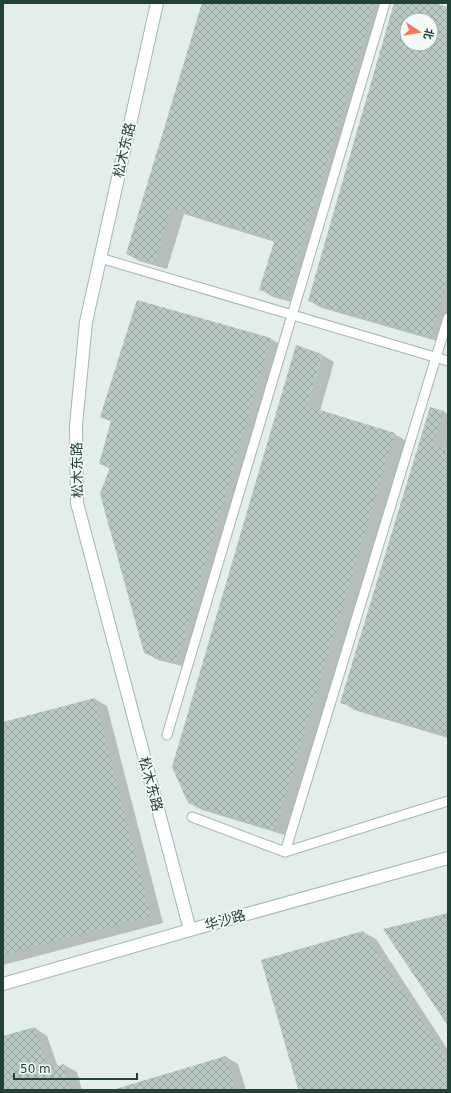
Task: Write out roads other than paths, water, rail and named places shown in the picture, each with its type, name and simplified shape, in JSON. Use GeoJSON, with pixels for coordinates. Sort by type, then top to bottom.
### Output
{"type":"FeatureCollection","features":[{"type":"Feature","properties":{"kind":"street","name":"松木东路"},"geometry":{"type":"LineString","coordinates":[[157,3],[86,322],[76,425],[77,503],[190,930]]}},
{"type":"Feature","properties":{"kind":"street","name":"华沙路"},"geometry":{"type":"LineString","coordinates":[[3,984],[448,858]]}},
{"type":"Feature","properties":{"kind":"lane"},"geometry":{"type":"LineString","coordinates":[[167,734],[386,3]]}},
{"type":"Feature","properties":{"kind":"lane"},"geometry":{"type":"LineString","coordinates":[[100,258],[448,361]]}},
{"type":"Feature","properties":{"kind":"lane"},"geometry":{"type":"LineString","coordinates":[[285,852],[448,318]]}},
{"type":"Feature","properties":{"kind":"lane"},"geometry":{"type":"LineString","coordinates":[[192,817],[285,852],[448,801]]}}]}
